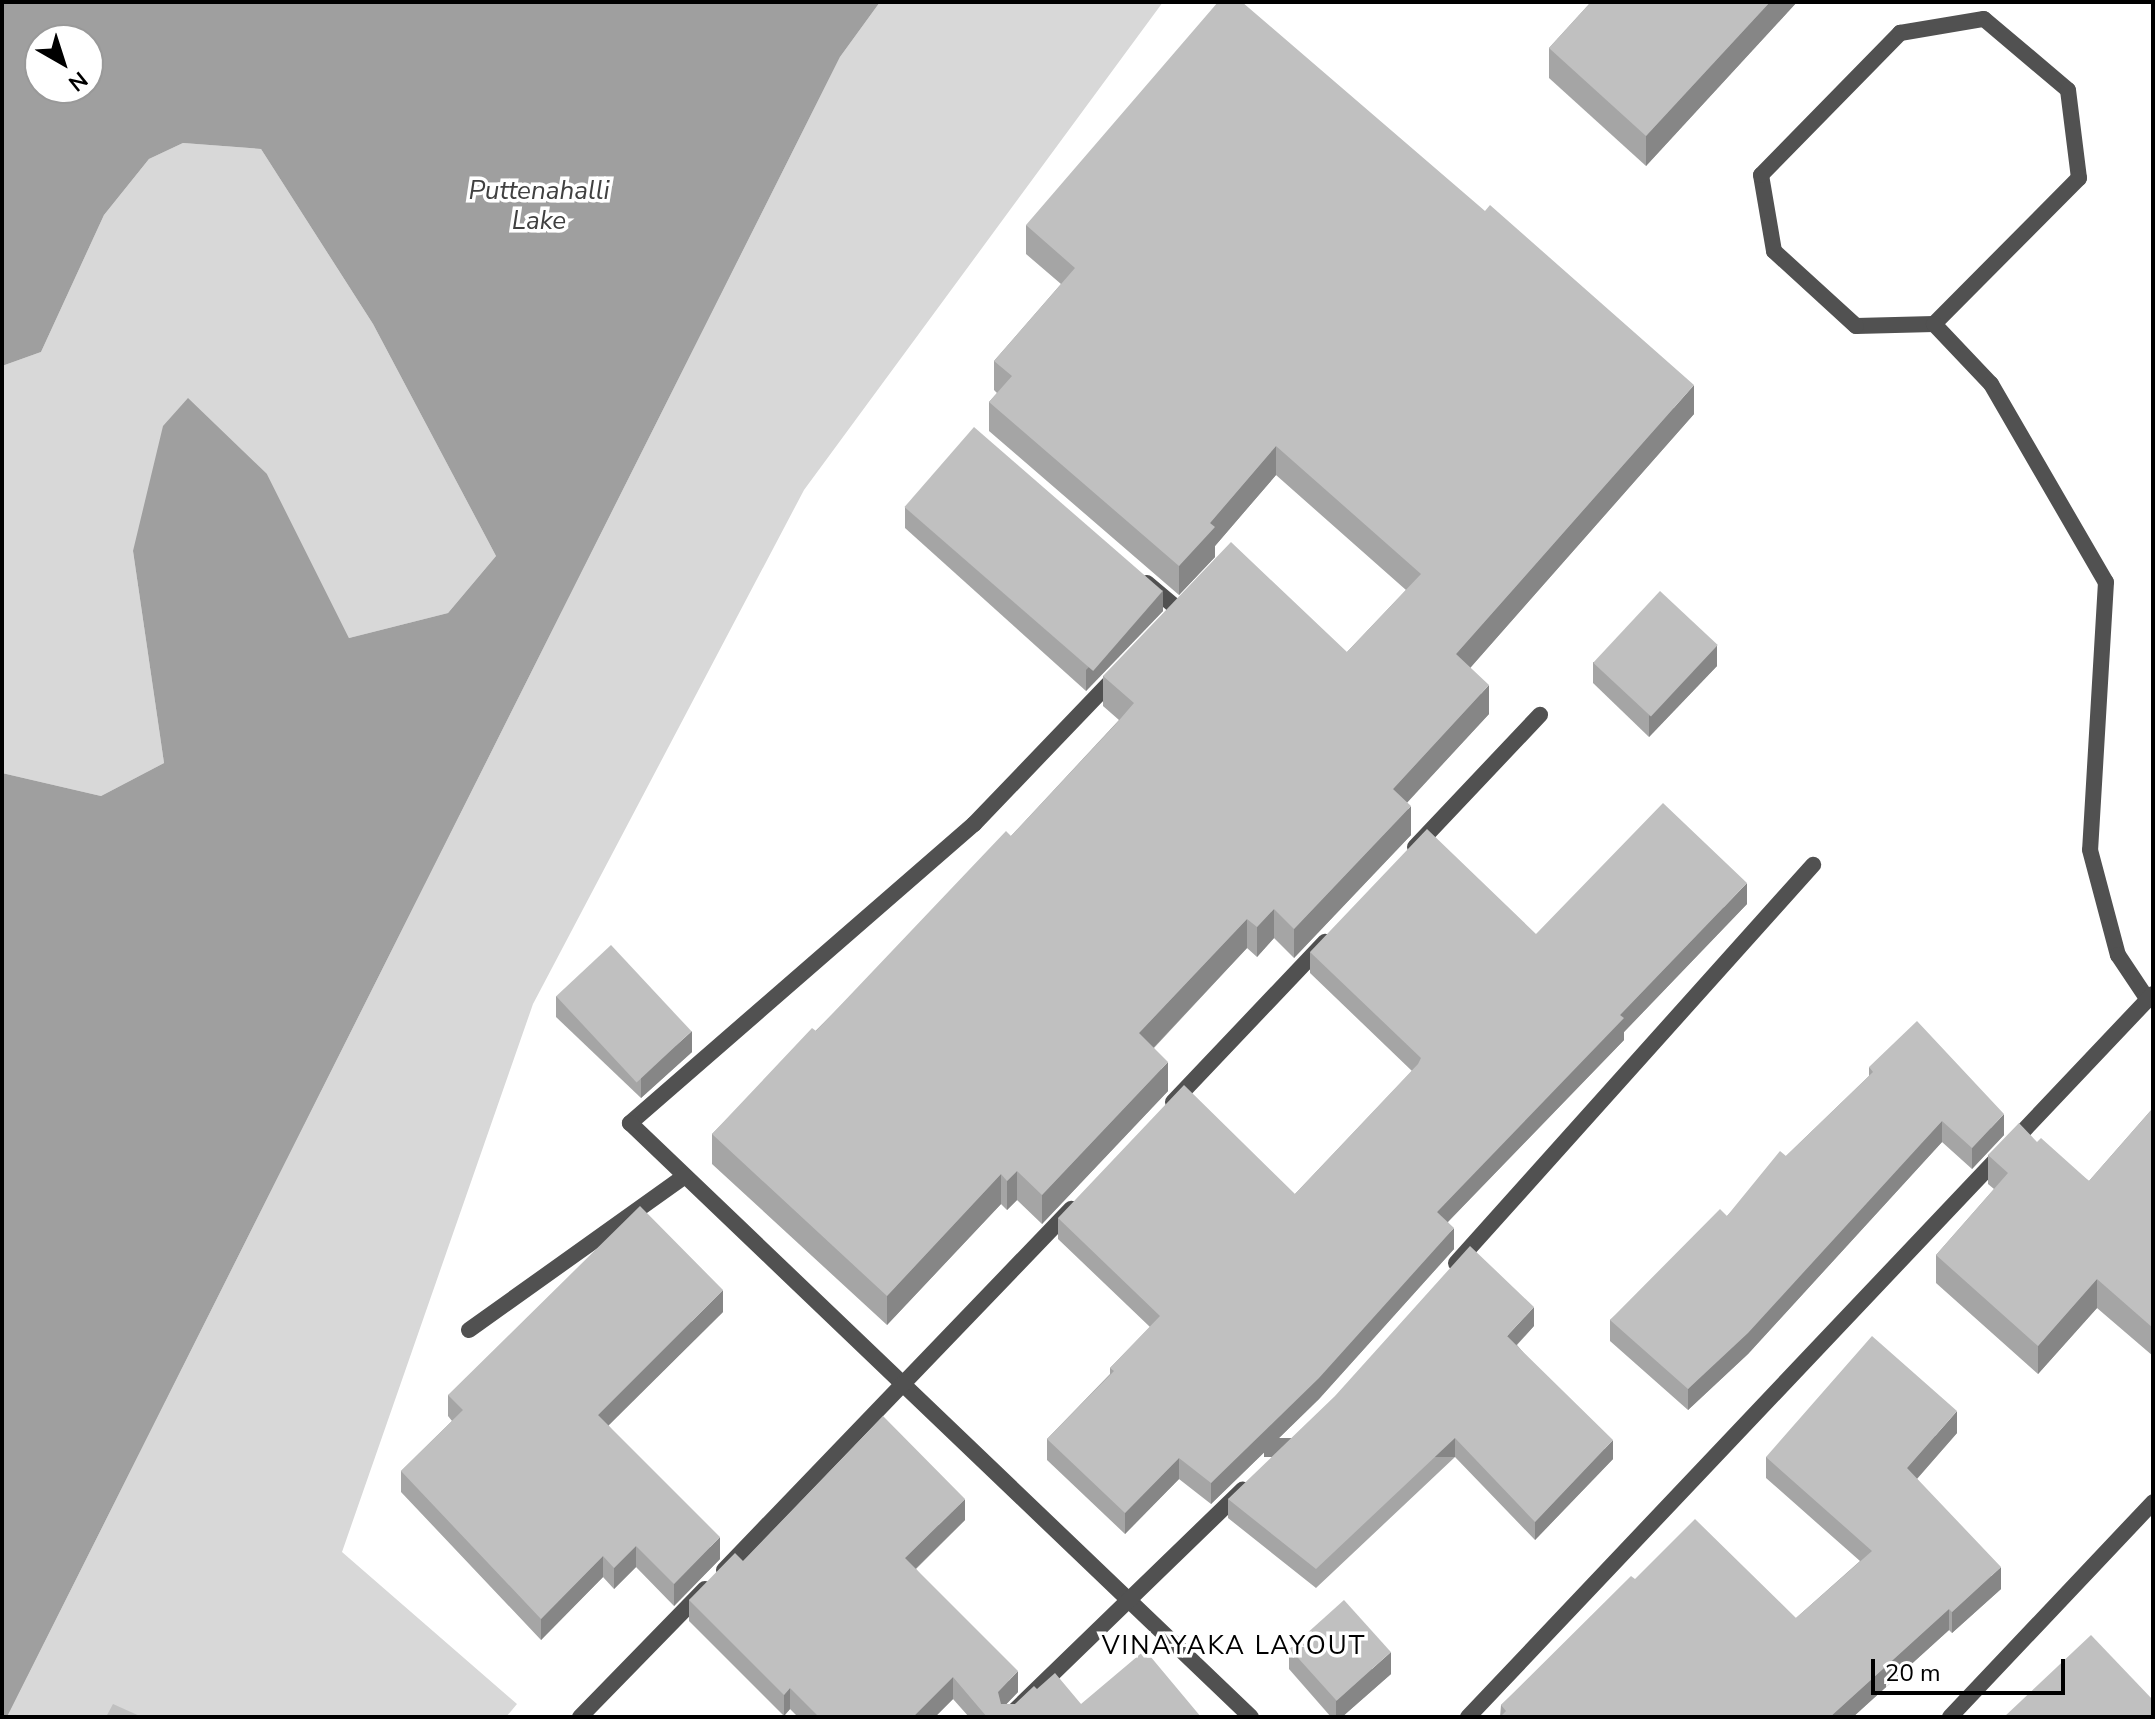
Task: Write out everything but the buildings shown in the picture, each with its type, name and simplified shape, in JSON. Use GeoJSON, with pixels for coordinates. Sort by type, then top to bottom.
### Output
{"type":"FeatureCollection","features":[{"type":"Feature","properties":{"kind":"street"},"geometry":{"type":"LineString","coordinates":[[1468,1717],[2150,997],[2118,955],[2090,850],[2106,582],[1991,384],[1934,324],[1856,326],[1774,251],[1761,175],[1900,33],[1984,19],[2068,90],[2079,178],[1934,324]]}},
{"type":"Feature","properties":{"kind":"street"},"geometry":{"type":"LineString","coordinates":[[1132,570],[1179,611]]}},
{"type":"Feature","properties":{"kind":"street"},"geometry":{"type":"LineString","coordinates":[[1125,667],[974,824],[630,1123],[1251,1717]]}},
{"type":"Feature","properties":{"kind":"street"},"geometry":{"type":"LineString","coordinates":[[1398,865],[1540,715]]}},
{"type":"Feature","properties":{"kind":"street"},"geometry":{"type":"LineString","coordinates":[[1443,1277],[1813,865]]}},
{"type":"Feature","properties":{"kind":"street"},"geometry":{"type":"LineString","coordinates":[[1156,1120],[1332,935]]}},
{"type":"Feature","properties":{"kind":"street"},"geometry":{"type":"LineString","coordinates":[[469,1330],[685,1176]]}},
{"type":"Feature","properties":{"kind":"street"},"geometry":{"type":"LineString","coordinates":[[580,1717],[903,1387],[1079,1201]]}},
{"type":"Feature","properties":{"kind":"street"},"geometry":{"type":"LineString","coordinates":[[1008,1717],[1261,1472]]}},
{"type":"Feature","properties":{"kind":"street"},"geometry":{"type":"LineString","coordinates":[[1950,1717],[2153,1502]]}},
{"type":"Feature","properties":{"kind":"shaded area"},"geometry":{"type":"Polygon","coordinates":[[[880,2],[1163,2],[804,490],[533,1004],[342,1552],[517,1704],[506,1717],[7,1717],[840,57],[880,2]]]}},
{"type":"Feature","properties":{"kind":"shaded area"},"geometry":{"type":"Polygon","coordinates":[[[183,143],[261,149],[373,324],[496,556],[448,613],[349,638],[267,474],[133,551],[164,763],[101,796],[2,773],[2,366],[41,352],[104,215],[149,159],[183,143]]]}},
{"type":"Feature","properties":{"kind":"water","name":"Puttenahalli Lake"},"geometry":{"type":"Polygon","coordinates":[[[2,2],[880,2],[840,57],[7,1717],[2,1717],[2,773],[101,796],[164,763],[133,551],[163,426],[188,398],[267,474],[349,638],[448,613],[496,556],[373,324],[261,149],[183,143],[149,159],[104,215],[41,352],[2,366],[2,2]]]}},
{"type":"Feature","properties":{"kind":"district","name":"VINAYAKA LAYOUT"},"geometry":{"type":"Point","coordinates":[1234,1646]}}]}
